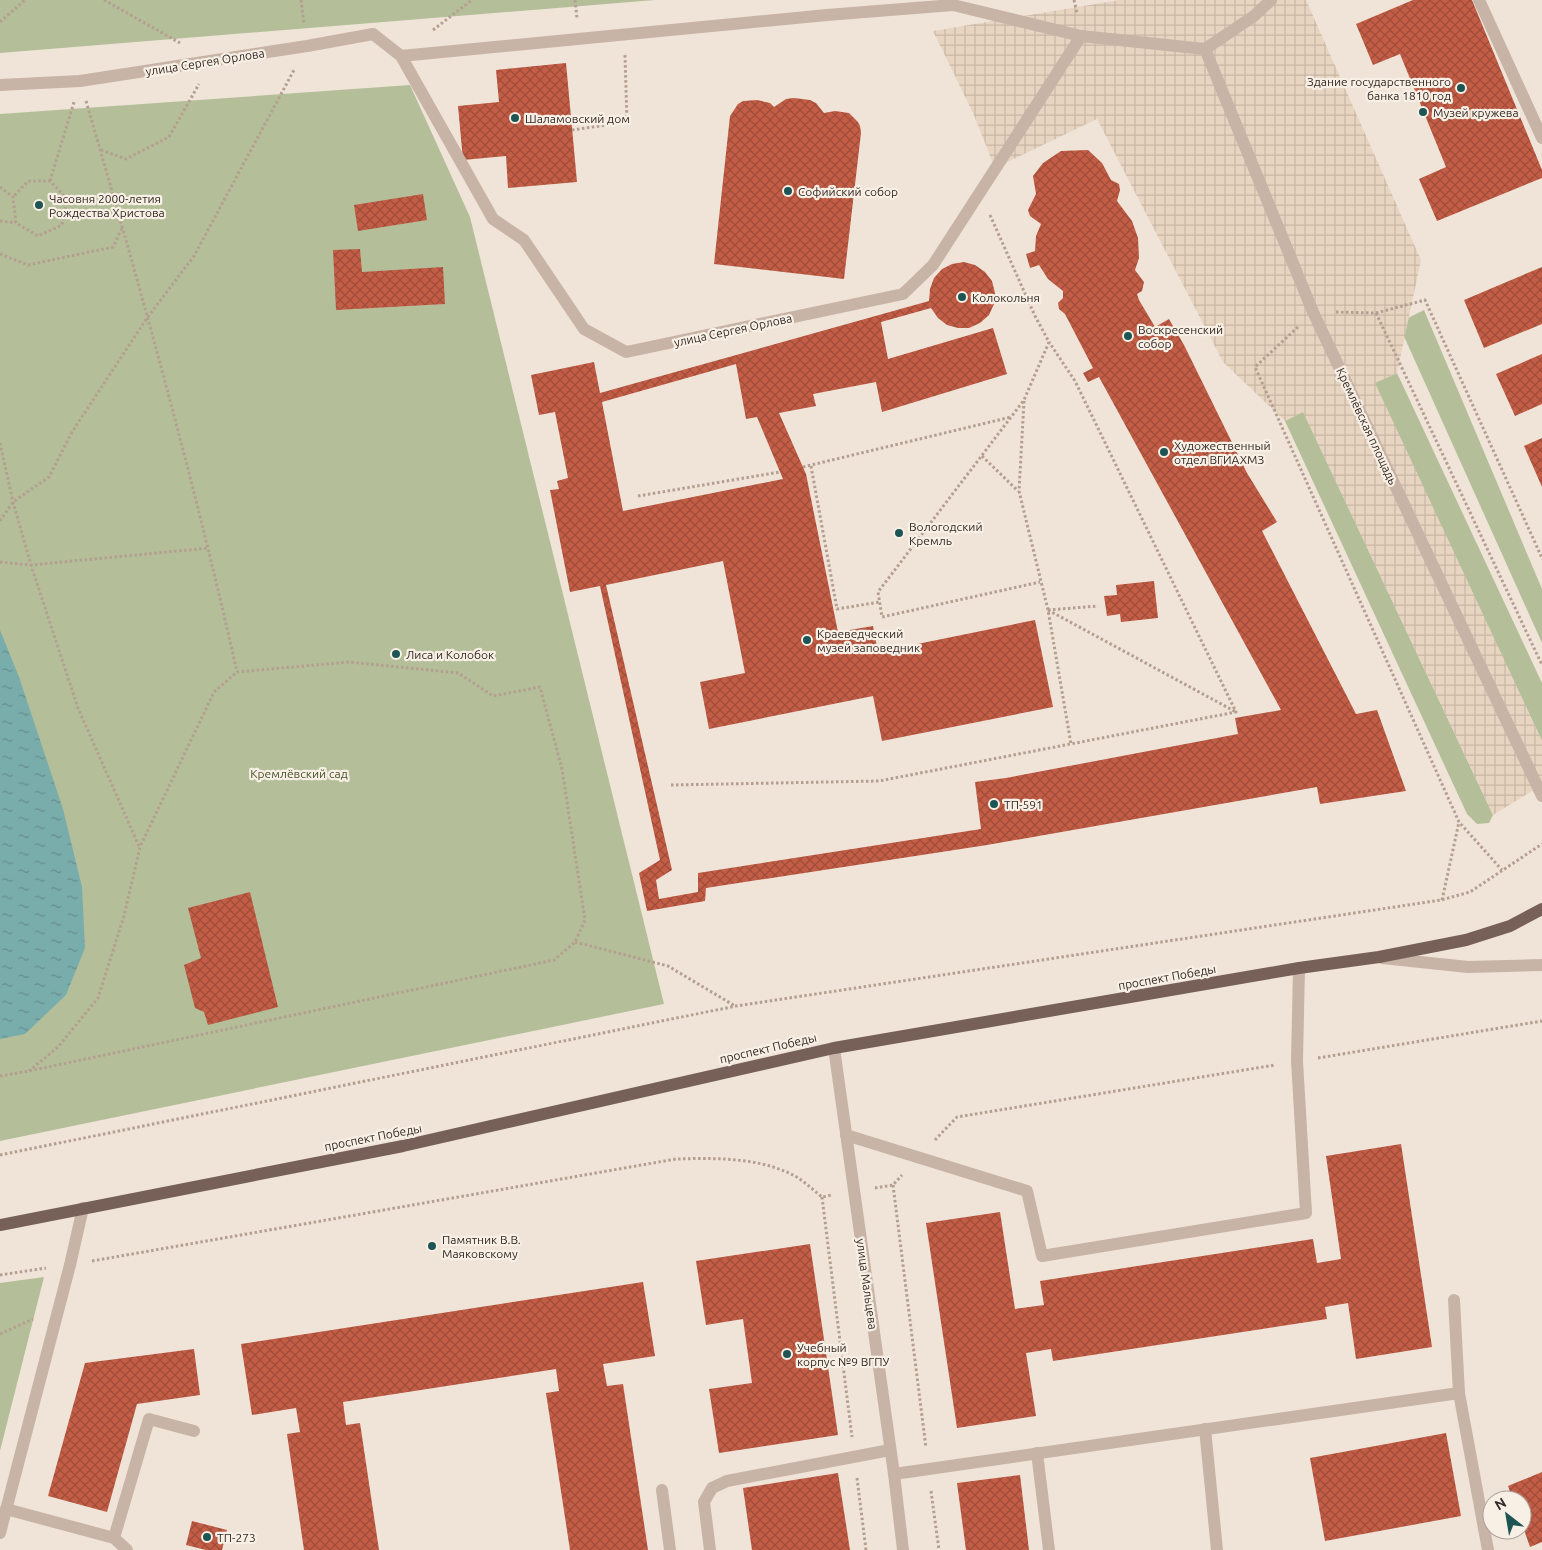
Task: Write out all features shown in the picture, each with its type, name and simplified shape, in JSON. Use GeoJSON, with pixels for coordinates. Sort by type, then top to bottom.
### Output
{"type":"FeatureCollection","features":[{"type":"Feature","properties":{"kind":"main road","name":"проспект Победы"},"geometry":{"type":"LineString","coordinates":[[0,1225],[403,1146],[834,1048],[1299,968],[1379,958],[1466,940],[1510,926],[1542,910]]}},
{"type":"Feature","properties":{"kind":"street"},"geometry":{"type":"LineString","coordinates":[[401,56],[857,12],[953,5],[1081,36],[1205,49],[1254,16],[1271,0]]}},
{"type":"Feature","properties":{"kind":"street"},"geometry":{"type":"LineString","coordinates":[[1479,0],[1542,138]]}},
{"type":"Feature","properties":{"kind":"street","name":"улица Сергея Орлова"},"geometry":{"type":"LineString","coordinates":[[0,85],[80,81],[373,34],[401,56],[493,219],[524,240],[584,329],[626,352],[903,294],[933,265],[1081,36]]}},
{"type":"Feature","properties":{"kind":"street","name":"Кремлёвская площадь"},"geometry":{"type":"LineString","coordinates":[[1205,49],[1313,312],[1542,796]]}},
{"type":"Feature","properties":{"kind":"street"},"geometry":{"type":"LineString","coordinates":[[1379,958],[1468,967],[1542,965]]}},
{"type":"Feature","properties":{"kind":"street"},"geometry":{"type":"LineString","coordinates":[[846,1135],[1027,1190],[1042,1256],[1306,1213],[1297,1061],[1299,968]]}},
{"type":"Feature","properties":{"kind":"street","name":"улица Мальцева"},"geometry":{"type":"LineString","coordinates":[[834,1048],[903,1550]]}},
{"type":"Feature","properties":{"kind":"street"},"geometry":{"type":"LineString","coordinates":[[0,1532],[83,1208]]}},
{"type":"Feature","properties":{"kind":"street"},"geometry":{"type":"LineString","coordinates":[[1454,1300],[1459,1393],[1488,1550]]}},
{"type":"Feature","properties":{"kind":"street"},"geometry":{"type":"LineString","coordinates":[[894,1474],[1459,1393]]}},
{"type":"Feature","properties":{"kind":"street"},"geometry":{"type":"LineString","coordinates":[[114,1538],[149,1418],[194,1431]]}},
{"type":"Feature","properties":{"kind":"street"},"geometry":{"type":"LineString","coordinates":[[1205,1429],[1217,1550]]}},
{"type":"Feature","properties":{"kind":"street"},"geometry":{"type":"LineString","coordinates":[[710,1550],[704,1502],[712,1488],[728,1481],[890,1450]]}},
{"type":"Feature","properties":{"kind":"street"},"geometry":{"type":"LineString","coordinates":[[1037,1453],[1049,1550]]}},
{"type":"Feature","properties":{"kind":"street"},"geometry":{"type":"LineString","coordinates":[[662,1490],[670,1550]]}},
{"type":"Feature","properties":{"kind":"street"},"geometry":{"type":"LineString","coordinates":[[6,1509],[114,1538],[127,1550]]}},
{"type":"Feature","properties":{"kind":"path"},"geometry":{"type":"LineString","coordinates":[[0,22],[25,0]]}},
{"type":"Feature","properties":{"kind":"path"},"geometry":{"type":"LineString","coordinates":[[0,521],[13,502],[49,477],[72,432],[147,318],[194,256],[307,46],[301,0]]}},
{"type":"Feature","properties":{"kind":"path"},"geometry":{"type":"LineString","coordinates":[[430,33],[472,0]]}},
{"type":"Feature","properties":{"kind":"path"},"geometry":{"type":"LineString","coordinates":[[572,130],[627,122],[624,34]]}},
{"type":"Feature","properties":{"kind":"path"},"geometry":{"type":"LineString","coordinates":[[50,181],[80,81]]}},
{"type":"Feature","properties":{"kind":"path"},"geometry":{"type":"LineString","coordinates":[[80,81],[209,548],[238,672]]}},
{"type":"Feature","properties":{"kind":"path"},"geometry":{"type":"LineString","coordinates":[[0,221],[16,223],[38,236],[62,225],[67,200],[50,181],[28,181],[13,197]]}},
{"type":"Feature","properties":{"kind":"path"},"geometry":{"type":"LineString","coordinates":[[0,187],[13,197],[16,223]]}},
{"type":"Feature","properties":{"kind":"path"},"geometry":{"type":"LineString","coordinates":[[980,192],[1035,316],[1049,342],[1075,381],[1236,712]]}},
{"type":"Feature","properties":{"kind":"path"},"geometry":{"type":"LineString","coordinates":[[0,254],[28,265],[113,247],[122,228]]}},
{"type":"Feature","properties":{"kind":"path"},"geometry":{"type":"LineString","coordinates":[[1502,870],[1459,822],[1255,368],[1313,312],[1376,312],[1425,300],[1542,558]]}},
{"type":"Feature","properties":{"kind":"path"},"geometry":{"type":"LineString","coordinates":[[1376,312],[1542,665]]}},
{"type":"Feature","properties":{"kind":"path"},"geometry":{"type":"LineString","coordinates":[[1040,582],[882,617],[878,592],[1024,400],[1049,342]]}},
{"type":"Feature","properties":{"kind":"path"},"geometry":{"type":"LineString","coordinates":[[1024,400],[1019,491],[1048,610],[1071,744]]}},
{"type":"Feature","properties":{"kind":"path"},"geometry":{"type":"LineString","coordinates":[[803,467],[1011,417]]}},
{"type":"Feature","properties":{"kind":"path"},"geometry":{"type":"LineString","coordinates":[[0,443],[13,502],[31,565],[78,708],[140,847]]}},
{"type":"Feature","properties":{"kind":"path"},"geometry":{"type":"LineString","coordinates":[[982,456],[1019,491]]}},
{"type":"Feature","properties":{"kind":"path"},"geometry":{"type":"LineString","coordinates":[[810,466],[838,609],[880,602]]}},
{"type":"Feature","properties":{"kind":"path"},"geometry":{"type":"LineString","coordinates":[[638,496],[780,472]]}},
{"type":"Feature","properties":{"kind":"path"},"geometry":{"type":"LineString","coordinates":[[0,562],[31,565],[209,548]]}},
{"type":"Feature","properties":{"kind":"path"},"geometry":{"type":"LineString","coordinates":[[1048,610],[1098,606]]}},
{"type":"Feature","properties":{"kind":"path"},"geometry":{"type":"LineString","coordinates":[[1048,610],[1236,712]]}},
{"type":"Feature","properties":{"kind":"path"},"geometry":{"type":"LineString","coordinates":[[0,1076],[29,1070],[554,960],[575,942],[585,920],[562,769],[540,687],[493,696],[458,673],[349,662],[238,672],[214,692],[140,847],[124,916],[98,998],[58,1047],[29,1070]]}},
{"type":"Feature","properties":{"kind":"path"},"geometry":{"type":"LineString","coordinates":[[671,785],[879,782],[1236,712]]}},
{"type":"Feature","properties":{"kind":"path"},"geometry":{"type":"LineString","coordinates":[[1441,900],[1459,822]]}},
{"type":"Feature","properties":{"kind":"path"},"geometry":{"type":"LineString","coordinates":[[0,1155],[736,1006],[1441,900],[1470,892],[1542,844]]}},
{"type":"Feature","properties":{"kind":"path"},"geometry":{"type":"LineString","coordinates":[[575,942],[668,966],[736,1006]]}},
{"type":"Feature","properties":{"kind":"path"},"geometry":{"type":"LineString","coordinates":[[0,1275],[676,1159],[715,1158],[755,1163],[791,1174],[822,1197],[855,1192],[893,1185],[956,1117],[1542,1021]]}},
{"type":"Feature","properties":{"kind":"path"},"geometry":{"type":"LineString","coordinates":[[893,1185],[939,1550]]}},
{"type":"Feature","properties":{"kind":"path"},"geometry":{"type":"LineString","coordinates":[[822,1197],[866,1550]]}},
{"type":"Feature","properties":{"kind":"green space"},"geometry":{"type":"Polygon","coordinates":[[[0,0],[655,0],[0,53],[0,0]]]}},
{"type":"Feature","properties":{"kind":"green space","name":"Кремлёвский сад"},"geometry":{"type":"Polygon","coordinates":[[[410,85],[470,217],[664,1004],[0,1141],[0,114],[410,85]]]}},
{"type":"Feature","properties":{"kind":"green space"},"geometry":{"type":"Polygon","coordinates":[[[1424,310],[1542,589],[1542,643],[1398,323],[1424,310]]]}},
{"type":"Feature","properties":{"kind":"green space"},"geometry":{"type":"Polygon","coordinates":[[[1397,373],[1542,683],[1542,741],[1374,383],[1397,373]]]}},
{"type":"Feature","properties":{"kind":"green space"},"geometry":{"type":"Polygon","coordinates":[[[1303,411],[1493,815],[1489,823],[1477,824],[1467,814],[1285,421],[1303,411]]]}},
{"type":"Feature","properties":{"kind":"green space"},"geometry":{"type":"Polygon","coordinates":[[[44,1277],[0,1451],[0,1283],[44,1277]]]}},
{"type":"Feature","properties":{"kind":"shaded area"},"geometry":{"type":"Polygon","coordinates":[[[1119,0],[1306,0],[1421,260],[1397,373],[1375,383],[1542,741],[1542,785],[1493,815],[1303,412],[1285,421],[1223,362],[1097,119],[995,168],[973,113],[933,31],[1119,0]]]}},
{"type":"Feature","properties":{"kind":"water"},"geometry":{"type":"Polygon","coordinates":[[[0,630],[19,677],[63,809],[82,887],[85,948],[66,995],[25,1034],[0,1039],[0,630]]]}},
{"type":"Feature","properties":{"kind":"building","name":"Здание государственного банка 1810 год"},"geometry":{"type":"Polygon","coordinates":[[[1413,0],[1472,0],[1542,170],[1542,178],[1437,221],[1419,179],[1446,167],[1400,54],[1373,65],[1356,24],[1413,0]]]}},
{"type":"Feature","properties":{"kind":"building","name":"Шаламовский дом"},"geometry":{"type":"Polygon","coordinates":[[[566,63],[577,182],[508,188],[506,156],[463,160],[458,106],[499,102],[496,70],[566,63]]]}},
{"type":"Feature","properties":{"kind":"building","name":"Софийский собор"},"geometry":{"type":"Polygon","coordinates":[[[786,99],[810,100],[816,103],[824,113],[835,111],[849,113],[860,126],[861,133],[844,279],[714,264],[730,116],[738,104],[743,101],[757,100],[770,103],[774,107],[786,99]]]}},
{"type":"Feature","properties":{"kind":"building"},"geometry":{"type":"Polygon","coordinates":[[[1088,150],[1102,163],[1111,180],[1119,184],[1120,190],[1117,201],[1132,221],[1138,238],[1139,258],[1135,270],[1144,282],[1142,291],[1137,294],[1139,300],[1155,327],[1169,319],[1184,345],[1247,473],[1277,522],[1262,531],[1356,714],[1377,710],[1406,791],[1320,804],[1317,787],[987,845],[706,888],[705,901],[647,911],[639,873],[660,860],[600,586],[570,592],[550,490],[559,489],[557,481],[568,478],[555,412],[539,415],[531,375],[594,362],[600,393],[929,301],[930,289],[934,278],[942,269],[952,264],[964,262],[975,265],[985,272],[992,281],[995,293],[994,304],[989,315],[980,323],[969,328],[947,325],[938,318],[931,308],[881,322],[888,359],[993,328],[1007,374],[882,412],[876,382],[813,394],[816,406],[779,413],[806,474],[838,632],[873,626],[878,652],[1035,620],[1053,707],[882,741],[873,696],[709,729],[700,682],[745,673],[723,561],[606,585],[672,870],[656,880],[659,899],[698,892],[698,873],[981,829],[975,782],[1006,778],[1238,734],[1235,718],[1281,710],[1099,377],[1088,382],[1083,373],[1093,368],[1065,314],[1059,309],[1058,303],[1063,298],[1063,291],[1048,279],[1039,265],[1030,268],[1026,254],[1035,251],[1036,236],[1041,224],[1030,216],[1028,210],[1036,194],[1033,176],[1043,163],[1061,151],[1088,150]],[[736,364],[602,402],[623,511],[783,479],[757,417],[746,419],[736,364]]]}},
{"type":"Feature","properties":{"kind":"building"},"geometry":{"type":"Polygon","coordinates":[[[423,194],[427,220],[358,231],[354,205],[423,194]]]}},
{"type":"Feature","properties":{"kind":"building"},"geometry":{"type":"Polygon","coordinates":[[[360,249],[362,272],[443,267],[445,304],[336,310],[333,250],[360,249]]]}},
{"type":"Feature","properties":{"kind":"building"},"geometry":{"type":"Polygon","coordinates":[[[1542,267],[1542,324],[1484,348],[1464,300],[1542,267]]]}},
{"type":"Feature","properties":{"kind":"building"},"geometry":{"type":"Polygon","coordinates":[[[1542,354],[1542,404],[1515,416],[1496,374],[1542,354]]]}},
{"type":"Feature","properties":{"kind":"building"},"geometry":{"type":"Polygon","coordinates":[[[1542,438],[1542,487],[1524,446],[1542,438]]]}},
{"type":"Feature","properties":{"kind":"building"},"geometry":{"type":"Polygon","coordinates":[[[1154,581],[1158,618],[1121,622],[1120,614],[1107,616],[1104,596],[1117,595],[1116,585],[1154,581]]]}},
{"type":"Feature","properties":{"kind":"building"},"geometry":{"type":"Polygon","coordinates":[[[250,892],[278,1007],[208,1025],[204,1012],[195,1008],[184,965],[201,958],[188,908],[250,892]]]}},
{"type":"Feature","properties":{"kind":"building"},"geometry":{"type":"Polygon","coordinates":[[[1401,1144],[1432,1347],[1356,1359],[1348,1303],[1325,1307],[1327,1319],[1053,1361],[1051,1349],[1026,1353],[1036,1416],[957,1428],[926,1223],[1000,1212],[1015,1309],[1044,1305],[1040,1281],[1313,1239],[1317,1263],[1341,1259],[1326,1156],[1401,1144]]]}},
{"type":"Feature","properties":{"kind":"building","name":"Учебный корпус №9 ВГПУ"},"geometry":{"type":"Polygon","coordinates":[[[810,1244],[838,1435],[719,1453],[709,1389],[752,1383],[743,1319],[706,1325],[696,1261],[810,1244]]]}},
{"type":"Feature","properties":{"kind":"building"},"geometry":{"type":"Polygon","coordinates":[[[643,1282],[655,1356],[603,1364],[607,1386],[623,1384],[648,1550],[570,1550],[546,1393],[559,1391],[556,1369],[343,1402],[346,1425],[360,1423],[379,1550],[304,1550],[287,1434],[300,1432],[296,1408],[252,1415],[241,1344],[643,1282]]]}},
{"type":"Feature","properties":{"kind":"building"},"geometry":{"type":"Polygon","coordinates":[[[194,1349],[200,1395],[137,1404],[107,1512],[48,1496],[85,1363],[194,1349]]]}},
{"type":"Feature","properties":{"kind":"building"},"geometry":{"type":"Polygon","coordinates":[[[1446,1433],[1461,1516],[1325,1541],[1310,1458],[1446,1433]]]}},
{"type":"Feature","properties":{"kind":"building"},"geometry":{"type":"Polygon","coordinates":[[[1542,1472],[1542,1542],[1530,1547],[1528,1540],[1532,1540],[1532,1490],[1509,1490],[1508,1486],[1542,1472]]]}},
{"type":"Feature","properties":{"kind":"building"},"geometry":{"type":"Polygon","coordinates":[[[838,1473],[850,1550],[752,1550],[743,1488],[838,1473]]]}},
{"type":"Feature","properties":{"kind":"building"},"geometry":{"type":"Polygon","coordinates":[[[1020,1475],[1029,1550],[966,1550],[957,1483],[1020,1475]]]}},
{"type":"Feature","properties":{"kind":"building","name":"ТП-273"},"geometry":{"type":"Polygon","coordinates":[[[192,1521],[227,1530],[222,1550],[206,1550],[186,1545],[192,1521]]]}},
{"type":"Feature","properties":{"kind":"place","name":"Здание государственного банка 1810 год"},"geometry":{"type":"Point","coordinates":[1461,88]}},
{"type":"Feature","properties":{"kind":"place","name":"Музей кружева"},"geometry":{"type":"Point","coordinates":[1423,112]}},
{"type":"Feature","properties":{"kind":"place","name":"Шаламовский дом"},"geometry":{"type":"Point","coordinates":[515,118]}},
{"type":"Feature","properties":{"kind":"place","name":"Софийский собор"},"geometry":{"type":"Point","coordinates":[788,191]}},
{"type":"Feature","properties":{"kind":"place","name":"Часовня 2000-летия Рождества Христова"},"geometry":{"type":"Point","coordinates":[39,205]}},
{"type":"Feature","properties":{"kind":"place","name":"Колокольня"},"geometry":{"type":"Point","coordinates":[962,297]}},
{"type":"Feature","properties":{"kind":"place","name":"Воскресенский собор"},"geometry":{"type":"Point","coordinates":[1128,336]}},
{"type":"Feature","properties":{"kind":"place","name":"Художественный отдел ВГИАХМЗ"},"geometry":{"type":"Point","coordinates":[1164,452]}},
{"type":"Feature","properties":{"kind":"place","name":"Вологодский Кремль"},"geometry":{"type":"Point","coordinates":[899,533]}},
{"type":"Feature","properties":{"kind":"place","name":"Краеведческий музей заповедник"},"geometry":{"type":"Point","coordinates":[807,640]}},
{"type":"Feature","properties":{"kind":"place","name":"Лиса и Колобок"},"geometry":{"type":"Point","coordinates":[396,654]}},
{"type":"Feature","properties":{"kind":"place","name":"ТП-591"},"geometry":{"type":"Point","coordinates":[994,804]}},
{"type":"Feature","properties":{"kind":"place","name":"Памятник В.В. Маяковскому"},"geometry":{"type":"Point","coordinates":[432,1246]}},
{"type":"Feature","properties":{"kind":"place","name":"Учебный корпус №9 ВГПУ"},"geometry":{"type":"Point","coordinates":[787,1354]}},
{"type":"Feature","properties":{"kind":"place","name":"ТП-273"},"geometry":{"type":"Point","coordinates":[207,1537]}}]}
